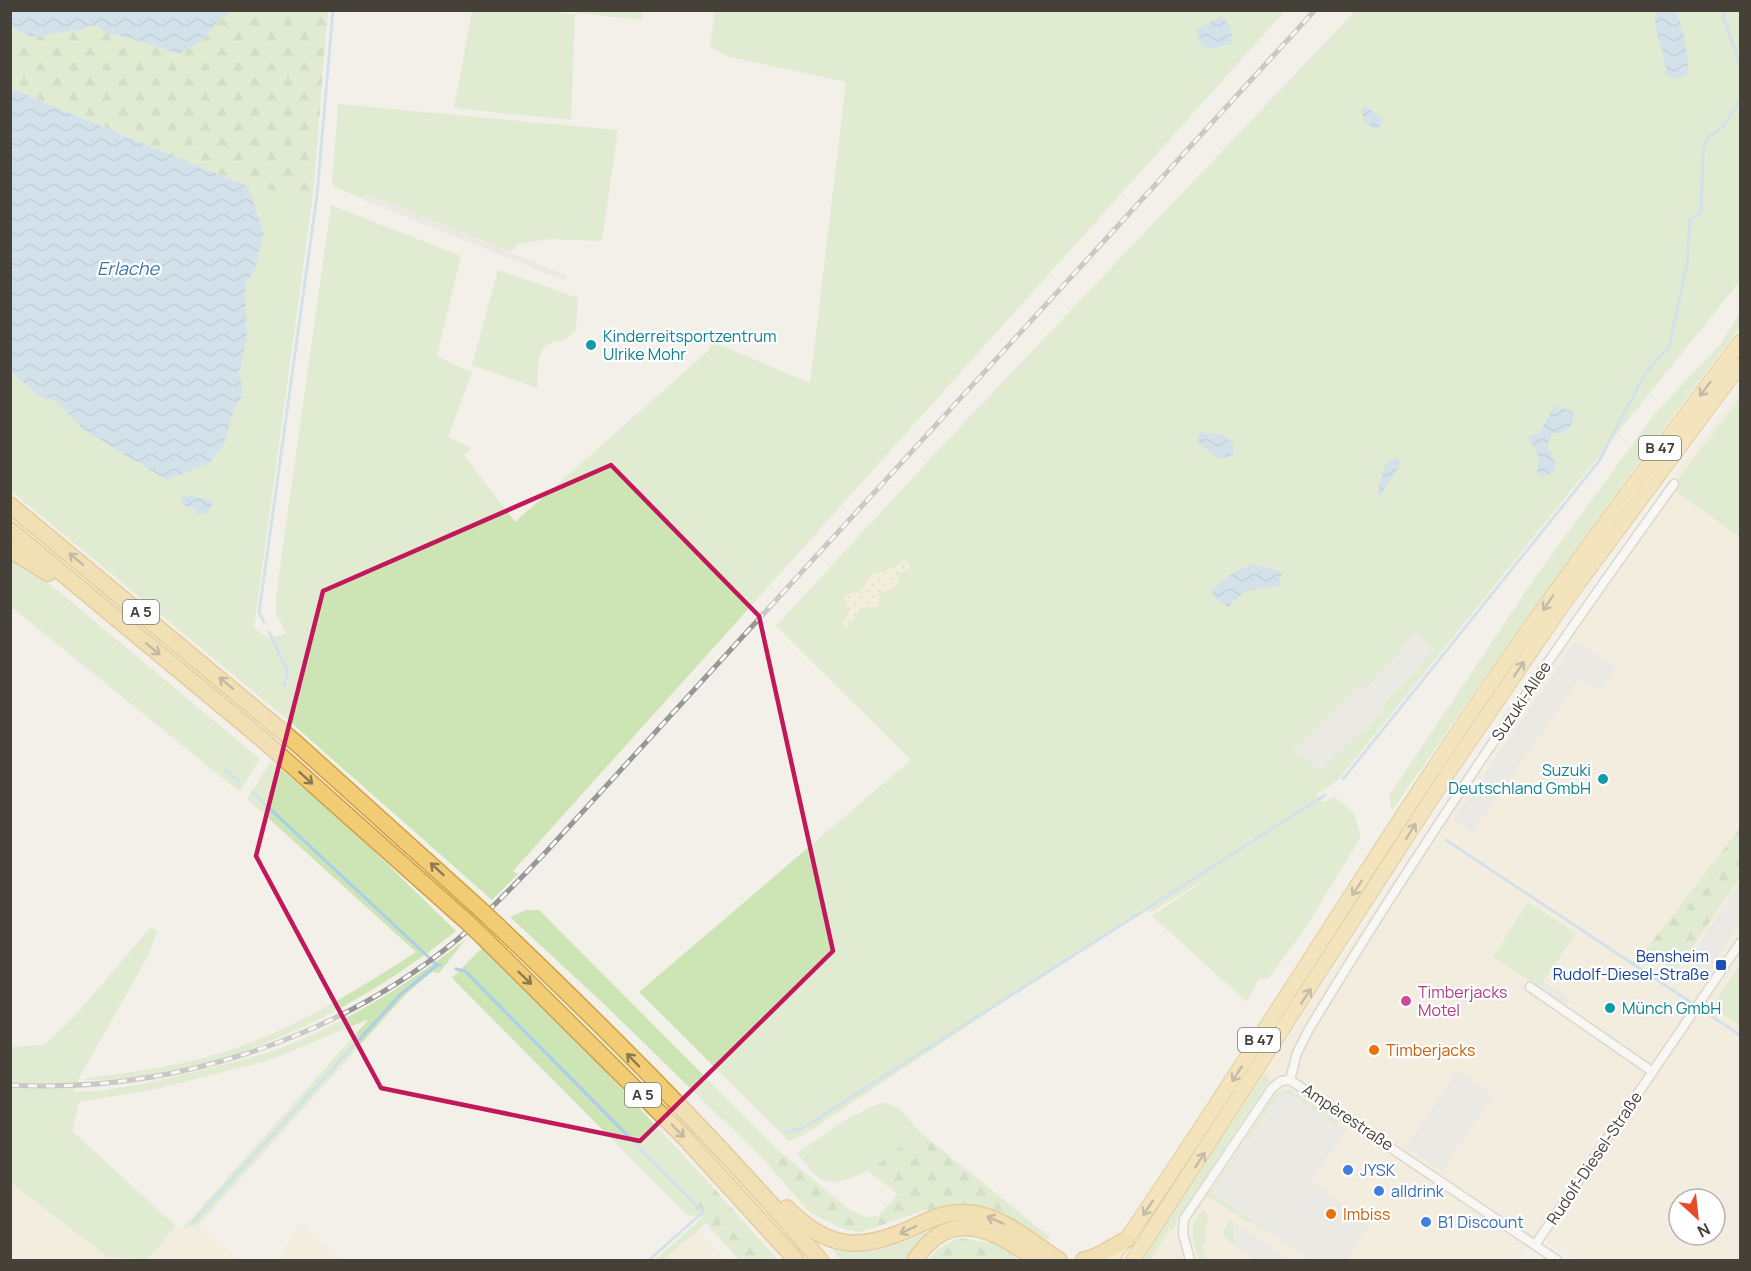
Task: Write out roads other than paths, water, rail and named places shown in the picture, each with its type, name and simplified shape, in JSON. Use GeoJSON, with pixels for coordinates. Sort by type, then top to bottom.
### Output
{"type":"FeatureCollection","features":[{"type":"Feature","properties":{"kind":"highway","name":"B 47"},"geometry":{"type":"LineString","coordinates":[[1126,1240],[1193,1142],[1480,699],[1581,555],[1740,342]]}},
{"type":"Feature","properties":{"kind":"highway","name":"B 47"},"geometry":{"type":"LineString","coordinates":[[1132,1260],[1452,767],[1566,600],[1740,365]]}},
{"type":"Feature","properties":{"kind":"highway","name":"A 5"},"geometry":{"type":"LineString","coordinates":[[10,505],[295,742],[497,924],[575,1000],[747,1177],[820,1260]]}},
{"type":"Feature","properties":{"kind":"highway","name":"A 5"},"geometry":{"type":"LineString","coordinates":[[10,530],[276,752],[466,921],[575,1026],[684,1137],[796,1260]]}},
{"type":"Feature","properties":{"kind":"highway"},"geometry":{"type":"LineString","coordinates":[[10,550],[38,565],[78,596],[91,598]]}},
{"type":"Feature","properties":{"kind":"highway"},"geometry":{"type":"LineString","coordinates":[[747,1177],[772,1193],[801,1223],[841,1243],[875,1243],[943,1215],[972,1213],[1004,1224],[1059,1260]]}},
{"type":"Feature","properties":{"kind":"highway"},"geometry":{"type":"LineString","coordinates":[[915,1260],[936,1236],[966,1226],[1002,1237],[1037,1260]]}},
{"type":"Feature","properties":{"kind":"highway"},"geometry":{"type":"LineString","coordinates":[[1084,1260],[1101,1255],[1112,1246],[1126,1240]]}},
{"type":"Feature","properties":{"kind":"main road","name":"B 47"},"geometry":{"type":"LineString","coordinates":[[1111,1260],[1126,1240]]}},
{"type":"Feature","properties":{"kind":"street","name":"Suzuki-Allee"},"geometry":{"type":"LineString","coordinates":[[1290,1080],[1297,1053],[1308,1031],[1383,906],[1573,624],[1674,483]]}},
{"type":"Feature","properties":{"kind":"street","name":"Rudolf-Diesel-Straße"},"geometry":{"type":"LineString","coordinates":[[1535,1245],[1740,943]]}},
{"type":"Feature","properties":{"kind":"street"},"geometry":{"type":"LineString","coordinates":[[1530,987],[1653,1072]]}},
{"type":"Feature","properties":{"kind":"street","name":"Ampèrestraße"},"geometry":{"type":"LineString","coordinates":[[1190,1260],[1183,1234],[1184,1219],[1272,1088],[1281,1081],[1290,1080],[1557,1260]]}},
{"type":"Feature","properties":{"kind":"water"},"geometry":{"type":"Polygon","coordinates":[[[10,11],[232,11],[218,21],[202,41],[179,54],[134,39],[105,33],[99,26],[90,25],[81,30],[31,37],[11,27],[10,11]]]}},
{"type":"Feature","properties":{"kind":"water"},"geometry":{"type":"Polygon","coordinates":[[[1657,11],[1676,11],[1687,53],[1686,76],[1675,79],[1666,75],[1655,26],[1657,11]]]}},
{"type":"Feature","properties":{"kind":"water"},"geometry":{"type":"Polygon","coordinates":[[[1221,17],[1231,29],[1232,44],[1209,49],[1202,46],[1196,29],[1221,17]]]}},
{"type":"Feature","properties":{"kind":"water","name":"Erlache"},"geometry":{"type":"Polygon","coordinates":[[[10,88],[249,187],[264,234],[254,272],[245,284],[247,337],[239,374],[243,389],[234,409],[224,445],[208,464],[167,480],[85,431],[55,400],[39,397],[11,372],[10,88]]]}},
{"type":"Feature","properties":{"kind":"water"},"geometry":{"type":"Polygon","coordinates":[[[1365,106],[1382,118],[1380,127],[1375,129],[1365,122],[1361,111],[1365,106]]]}},
{"type":"Feature","properties":{"kind":"water"},"geometry":{"type":"Polygon","coordinates":[[[1555,405],[1573,412],[1573,424],[1562,433],[1553,433],[1547,446],[1556,464],[1553,472],[1542,478],[1537,472],[1539,457],[1528,438],[1533,434],[1538,435],[1555,405]]]}},
{"type":"Feature","properties":{"kind":"water"},"geometry":{"type":"Polygon","coordinates":[[[1201,432],[1222,435],[1234,443],[1233,455],[1219,459],[1199,444],[1197,438],[1201,432]]]}},
{"type":"Feature","properties":{"kind":"water"},"geometry":{"type":"Polygon","coordinates":[[[1396,457],[1401,464],[1380,497],[1377,494],[1385,464],[1396,457]]]}},
{"type":"Feature","properties":{"kind":"water"},"geometry":{"type":"Polygon","coordinates":[[[189,495],[214,501],[207,514],[197,514],[194,509],[182,504],[182,497],[189,495]]]}},
{"type":"Feature","properties":{"kind":"water"},"geometry":{"type":"Polygon","coordinates":[[[1252,564],[1282,572],[1279,586],[1245,591],[1228,607],[1216,599],[1211,590],[1232,574],[1252,564]]]}},
{"type":"Feature","properties":{"kind":"waterway"},"geometry":{"type":"LineString","coordinates":[[264,622],[259,613],[317,195],[333,10]]}},
{"type":"Feature","properties":{"kind":"waterway"},"geometry":{"type":"LineString","coordinates":[[1726,10],[1723,16],[1740,64]]}},
{"type":"Feature","properties":{"kind":"waterway"},"geometry":{"type":"LineString","coordinates":[[1343,779],[1599,461],[1646,372],[1669,347],[1687,264],[1690,219],[1701,213],[1703,153],[1707,138],[1723,127],[1740,100]]}},
{"type":"Feature","properties":{"kind":"waterway"},"geometry":{"type":"LineString","coordinates":[[269,632],[288,672],[284,685]]}},
{"type":"Feature","properties":{"kind":"waterway"},"geometry":{"type":"LineString","coordinates":[[226,770],[239,781]]}},
{"type":"Feature","properties":{"kind":"waterway"},"geometry":{"type":"LineString","coordinates":[[252,792],[437,965]]}},
{"type":"Feature","properties":{"kind":"waterway"},"geometry":{"type":"LineString","coordinates":[[786,1132],[803,1128],[1325,795]]}},
{"type":"Feature","properties":{"kind":"waterway"},"geometry":{"type":"LineString","coordinates":[[1446,840],[1692,1003]]}},
{"type":"Feature","properties":{"kind":"waterway"},"geometry":{"type":"LineString","coordinates":[[193,1222],[401,994],[440,965]]}},
{"type":"Feature","properties":{"kind":"waterway"},"geometry":{"type":"LineString","coordinates":[[456,969],[465,971],[703,1212],[649,1260]]}},
{"type":"Feature","properties":{"kind":"waterway"},"geometry":{"type":"LineString","coordinates":[[1704,1011],[1740,1035]]}},
{"type":"Feature","properties":{"kind":"railway"},"geometry":{"type":"LineString","coordinates":[[10,1085],[70,1085],[130,1080],[189,1069],[248,1053],[304,1032],[358,1006],[410,975],[458,939],[492,908],[545,853],[1315,10]]}},
{"type":"Feature","properties":{"kind":"place","name":"Kinderreitsportzentrum Ulrike Mohr"},"geometry":{"type":"Point","coordinates":[591,345]}},
{"type":"Feature","properties":{"kind":"place","name":"Suzuki Deutschland GmbH"},"geometry":{"type":"Point","coordinates":[1603,779]}},
{"type":"Feature","properties":{"kind":"place","name":"Bensheim Rudolf-Diesel-Straße"},"geometry":{"type":"Point","coordinates":[1721,965]}},
{"type":"Feature","properties":{"kind":"place","name":"Timberjacks Motel"},"geometry":{"type":"Point","coordinates":[1406,1001]}},
{"type":"Feature","properties":{"kind":"place","name":"Münch GmbH"},"geometry":{"type":"Point","coordinates":[1610,1008]}},
{"type":"Feature","properties":{"kind":"place","name":"Timberjacks"},"geometry":{"type":"Point","coordinates":[1374,1050]}},
{"type":"Feature","properties":{"kind":"place","name":"JYSK"},"geometry":{"type":"Point","coordinates":[1348,1170]}},
{"type":"Feature","properties":{"kind":"place","name":"alldrink"},"geometry":{"type":"Point","coordinates":[1379,1191]}},
{"type":"Feature","properties":{"kind":"place","name":"Imbiss"},"geometry":{"type":"Point","coordinates":[1331,1214]}},
{"type":"Feature","properties":{"kind":"place","name":"B1 Discount"},"geometry":{"type":"Point","coordinates":[1426,1222]}}]}
